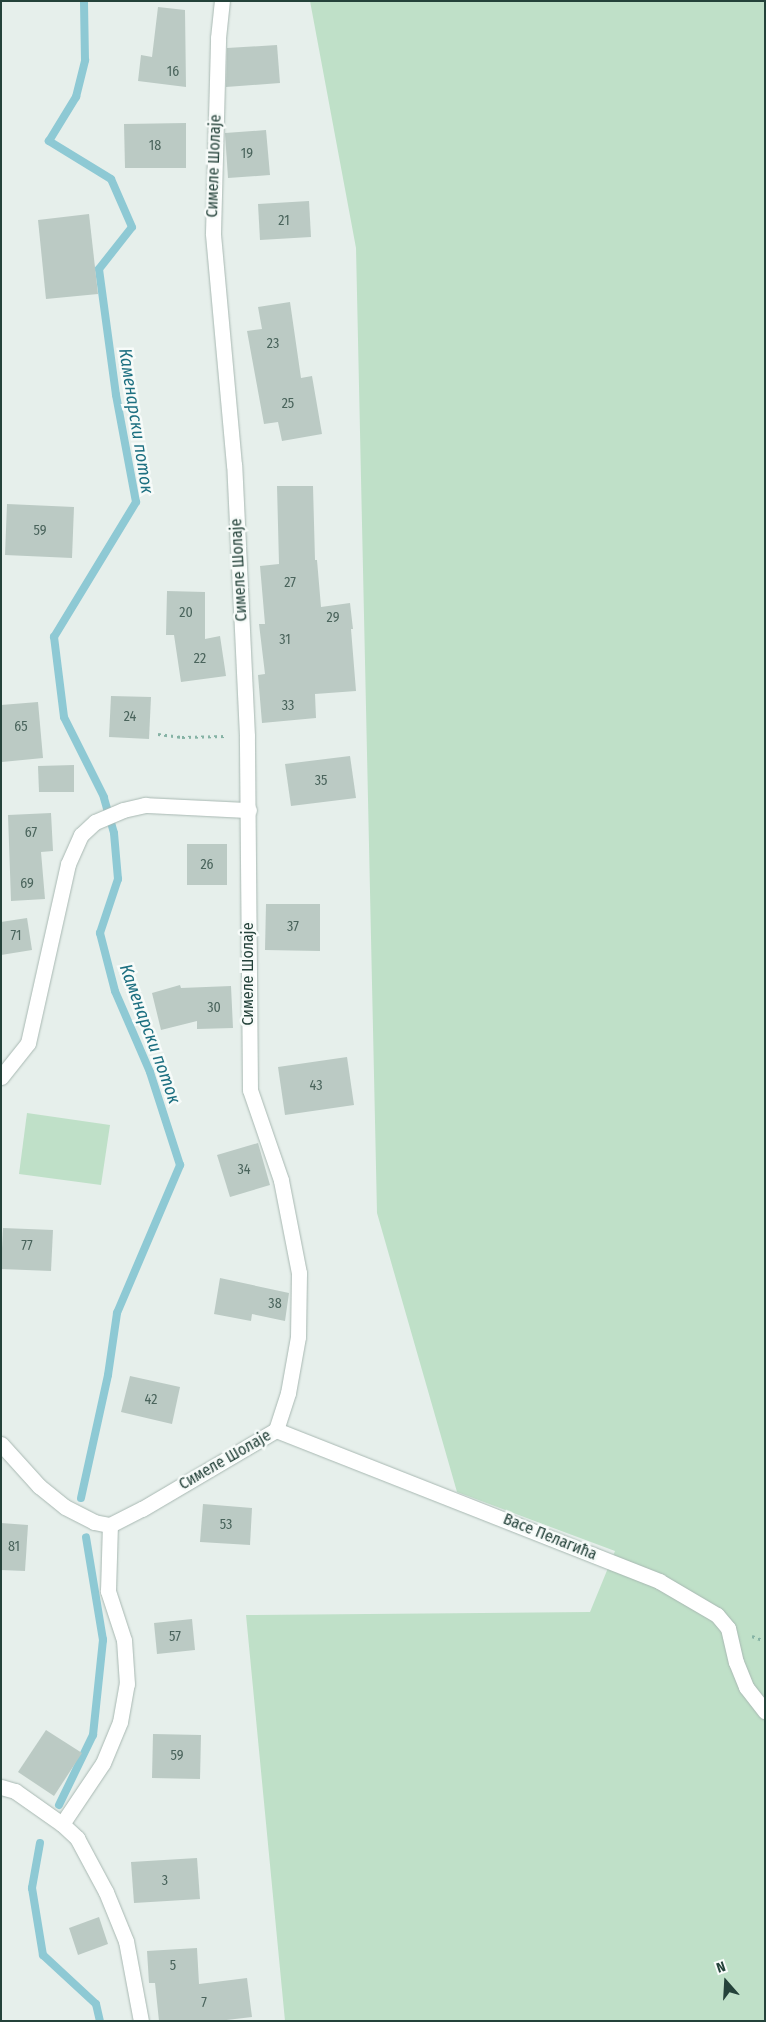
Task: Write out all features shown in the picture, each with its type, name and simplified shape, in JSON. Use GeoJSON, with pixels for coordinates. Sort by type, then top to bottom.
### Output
{"type":"FeatureCollection","features":[{"type":"Feature","properties":{"kind":"street","name":"Симеле Шолаје"},"geometry":{"type":"LineString","coordinates":[[110,1525],[142,1509],[276,1430],[288,1393],[298,1337],[299,1273],[281,1180],[250,1090],[247,736],[234,465],[213,233],[218,38],[222,1]]}},
{"type":"Feature","properties":{"kind":"street"},"geometry":{"type":"LineString","coordinates":[[1,1076],[28,1043],[68,864],[81,835],[95,822],[123,810],[145,805],[249,810]]}},
{"type":"Feature","properties":{"kind":"street","name":"Васе Пелагића"},"geometry":{"type":"LineString","coordinates":[[276,1430],[659,1581],[716,1615],[728,1628],[736,1662],[746,1688],[765,1712]]}},
{"type":"Feature","properties":{"kind":"street"},"geometry":{"type":"LineString","coordinates":[[1,1444],[39,1486],[65,1507],[94,1522],[110,1525],[108,1591],[124,1640],[127,1684],[120,1722],[103,1763],[62,1824]]}},
{"type":"Feature","properties":{"kind":"street"},"geometry":{"type":"LineString","coordinates":[[1,1787],[14,1790],[62,1824],[77,1838],[106,1892],[123,1933],[141,2021]]}},
{"type":"Feature","properties":{"kind":"path"},"geometry":{"type":"LineString","coordinates":[[158,734],[182,737],[247,736]]}},
{"type":"Feature","properties":{"kind":"green space"},"geometry":{"type":"Polygon","coordinates":[[[310,1],[765,1],[765,2021],[285,2021],[246,1615],[590,1612],[615,1551],[457,1492],[377,1213],[356,248],[310,1]]]}},
{"type":"Feature","properties":{"kind":"green space"},"geometry":{"type":"Polygon","coordinates":[[[27,1113],[110,1125],[101,1185],[19,1174],[27,1113]]]}},
{"type":"Feature","properties":{"kind":"building"},"geometry":{"type":"Polygon","coordinates":[[[158,7],[185,10],[186,87],[138,81],[141,55],[152,57],[158,7]]]}},
{"type":"Feature","properties":{"kind":"building"},"geometry":{"type":"Polygon","coordinates":[[[277,45],[280,83],[226,87],[227,48],[277,45]]]}},
{"type":"Feature","properties":{"kind":"building"},"geometry":{"type":"Polygon","coordinates":[[[186,123],[186,168],[125,168],[124,124],[186,123]]]}},
{"type":"Feature","properties":{"kind":"building"},"geometry":{"type":"Polygon","coordinates":[[[266,130],[270,175],[228,178],[225,133],[266,130]]]}},
{"type":"Feature","properties":{"kind":"building"},"geometry":{"type":"Polygon","coordinates":[[[309,201],[311,237],[260,240],[258,204],[309,201]]]}},
{"type":"Feature","properties":{"kind":"building"},"geometry":{"type":"Polygon","coordinates":[[[89,214],[98,294],[46,299],[38,220],[89,214]]]}},
{"type":"Feature","properties":{"kind":"building"},"geometry":{"type":"Polygon","coordinates":[[[290,302],[301,378],[312,376],[322,434],[282,441],[278,422],[264,424],[247,331],[262,329],[258,307],[290,302]]]}},
{"type":"Feature","properties":{"kind":"building"},"geometry":{"type":"Polygon","coordinates":[[[277,486],[313,486],[315,560],[317,560],[321,607],[350,603],[356,691],[315,694],[316,718],[262,723],[258,675],[265,674],[259,624],[265,624],[260,566],[279,564],[277,486]]]}},
{"type":"Feature","properties":{"kind":"building"},"geometry":{"type":"Polygon","coordinates":[[[7,504],[74,507],[72,558],[5,555],[7,504]]]}},
{"type":"Feature","properties":{"kind":"building"},"geometry":{"type":"Polygon","coordinates":[[[167,591],[205,592],[205,639],[220,636],[226,676],[181,682],[174,635],[166,635],[167,591]]]}},
{"type":"Feature","properties":{"kind":"building"},"geometry":{"type":"Polygon","coordinates":[[[111,696],[151,697],[149,739],[109,737],[111,696]]]}},
{"type":"Feature","properties":{"kind":"building"},"geometry":{"type":"Polygon","coordinates":[[[38,702],[43,758],[2,762],[1,705],[38,702]]]}},
{"type":"Feature","properties":{"kind":"building"},"geometry":{"type":"Polygon","coordinates":[[[350,756],[356,798],[291,806],[285,764],[350,756]]]}},
{"type":"Feature","properties":{"kind":"building"},"geometry":{"type":"Polygon","coordinates":[[[74,765],[74,792],[39,792],[38,766],[74,765]]]}},
{"type":"Feature","properties":{"kind":"building"},"geometry":{"type":"Polygon","coordinates":[[[51,813],[53,851],[41,852],[45,899],[11,901],[8,815],[51,813]]]}},
{"type":"Feature","properties":{"kind":"building"},"geometry":{"type":"Polygon","coordinates":[[[187,844],[227,844],[227,885],[187,885],[187,844]]]}},
{"type":"Feature","properties":{"kind":"building"},"geometry":{"type":"Polygon","coordinates":[[[266,904],[320,904],[320,951],[265,950],[266,904]]]}},
{"type":"Feature","properties":{"kind":"building"},"geometry":{"type":"Polygon","coordinates":[[[27,918],[32,950],[1,955],[1,922],[27,918]]]}},
{"type":"Feature","properties":{"kind":"building"},"geometry":{"type":"Polygon","coordinates":[[[180,985],[181,988],[231,986],[233,1028],[197,1029],[197,1021],[161,1030],[152,993],[180,985]]]}},
{"type":"Feature","properties":{"kind":"building"},"geometry":{"type":"Polygon","coordinates":[[[347,1057],[354,1105],[285,1115],[278,1067],[347,1057]]]}},
{"type":"Feature","properties":{"kind":"building"},"geometry":{"type":"Polygon","coordinates":[[[258,1143],[270,1185],[230,1197],[217,1155],[258,1143]]]}},
{"type":"Feature","properties":{"kind":"building"},"geometry":{"type":"Polygon","coordinates":[[[3,1228],[53,1230],[51,1271],[1,1269],[3,1228]]]}},
{"type":"Feature","properties":{"kind":"building"},"geometry":{"type":"Polygon","coordinates":[[[220,1278],[289,1293],[285,1321],[252,1314],[251,1321],[214,1314],[220,1278]]]}},
{"type":"Feature","properties":{"kind":"building"},"geometry":{"type":"Polygon","coordinates":[[[130,1376],[180,1387],[172,1424],[121,1412],[130,1376]]]}},
{"type":"Feature","properties":{"kind":"building"},"geometry":{"type":"Polygon","coordinates":[[[203,1504],[252,1508],[250,1545],[200,1542],[203,1504]]]}},
{"type":"Feature","properties":{"kind":"building"},"geometry":{"type":"Polygon","coordinates":[[[1,1523],[28,1525],[25,1571],[1,1570],[1,1523]]]}},
{"type":"Feature","properties":{"kind":"building"},"geometry":{"type":"Polygon","coordinates":[[[192,1619],[195,1650],[157,1654],[154,1623],[192,1619]]]}},
{"type":"Feature","properties":{"kind":"building"},"geometry":{"type":"Polygon","coordinates":[[[46,1730],[82,1753],[54,1796],[18,1772],[46,1730]]]}},
{"type":"Feature","properties":{"kind":"building"},"geometry":{"type":"Polygon","coordinates":[[[153,1734],[201,1735],[200,1779],[152,1778],[153,1734]]]}},
{"type":"Feature","properties":{"kind":"building"},"geometry":{"type":"Polygon","coordinates":[[[197,1858],[200,1899],[134,1903],[131,1862],[197,1858]]]}},
{"type":"Feature","properties":{"kind":"building"},"geometry":{"type":"Polygon","coordinates":[[[99,1917],[108,1944],[78,1955],[69,1928],[99,1917]]]}},
{"type":"Feature","properties":{"kind":"building"},"geometry":{"type":"Polygon","coordinates":[[[197,1948],[199,1984],[247,1978],[252,2017],[218,2021],[159,2021],[155,1983],[149,1983],[147,1951],[197,1948]]]}},
{"type":"Feature","properties":{"kind":"waterway","name":"Каменарски поток"},"geometry":{"type":"LineString","coordinates":[[81,1498],[108,1375],[117,1313],[180,1165],[150,1072],[115,991],[100,933],[118,879],[114,833],[104,797],[64,717],[54,637],[136,502],[116,395],[99,269],[132,227],[111,179],[49,141],[76,97],[85,60],[84,1]]}},
{"type":"Feature","properties":{"kind":"waterway","name":"Каменарски поток"},"geometry":{"type":"LineString","coordinates":[[59,1805],[93,1735],[103,1640],[86,1537]]}},
{"type":"Feature","properties":{"kind":"waterway","name":"Каменарски поток"},"geometry":{"type":"LineString","coordinates":[[40,1843],[32,1888],[43,1955],[96,2004],[100,2021]]}}]}
